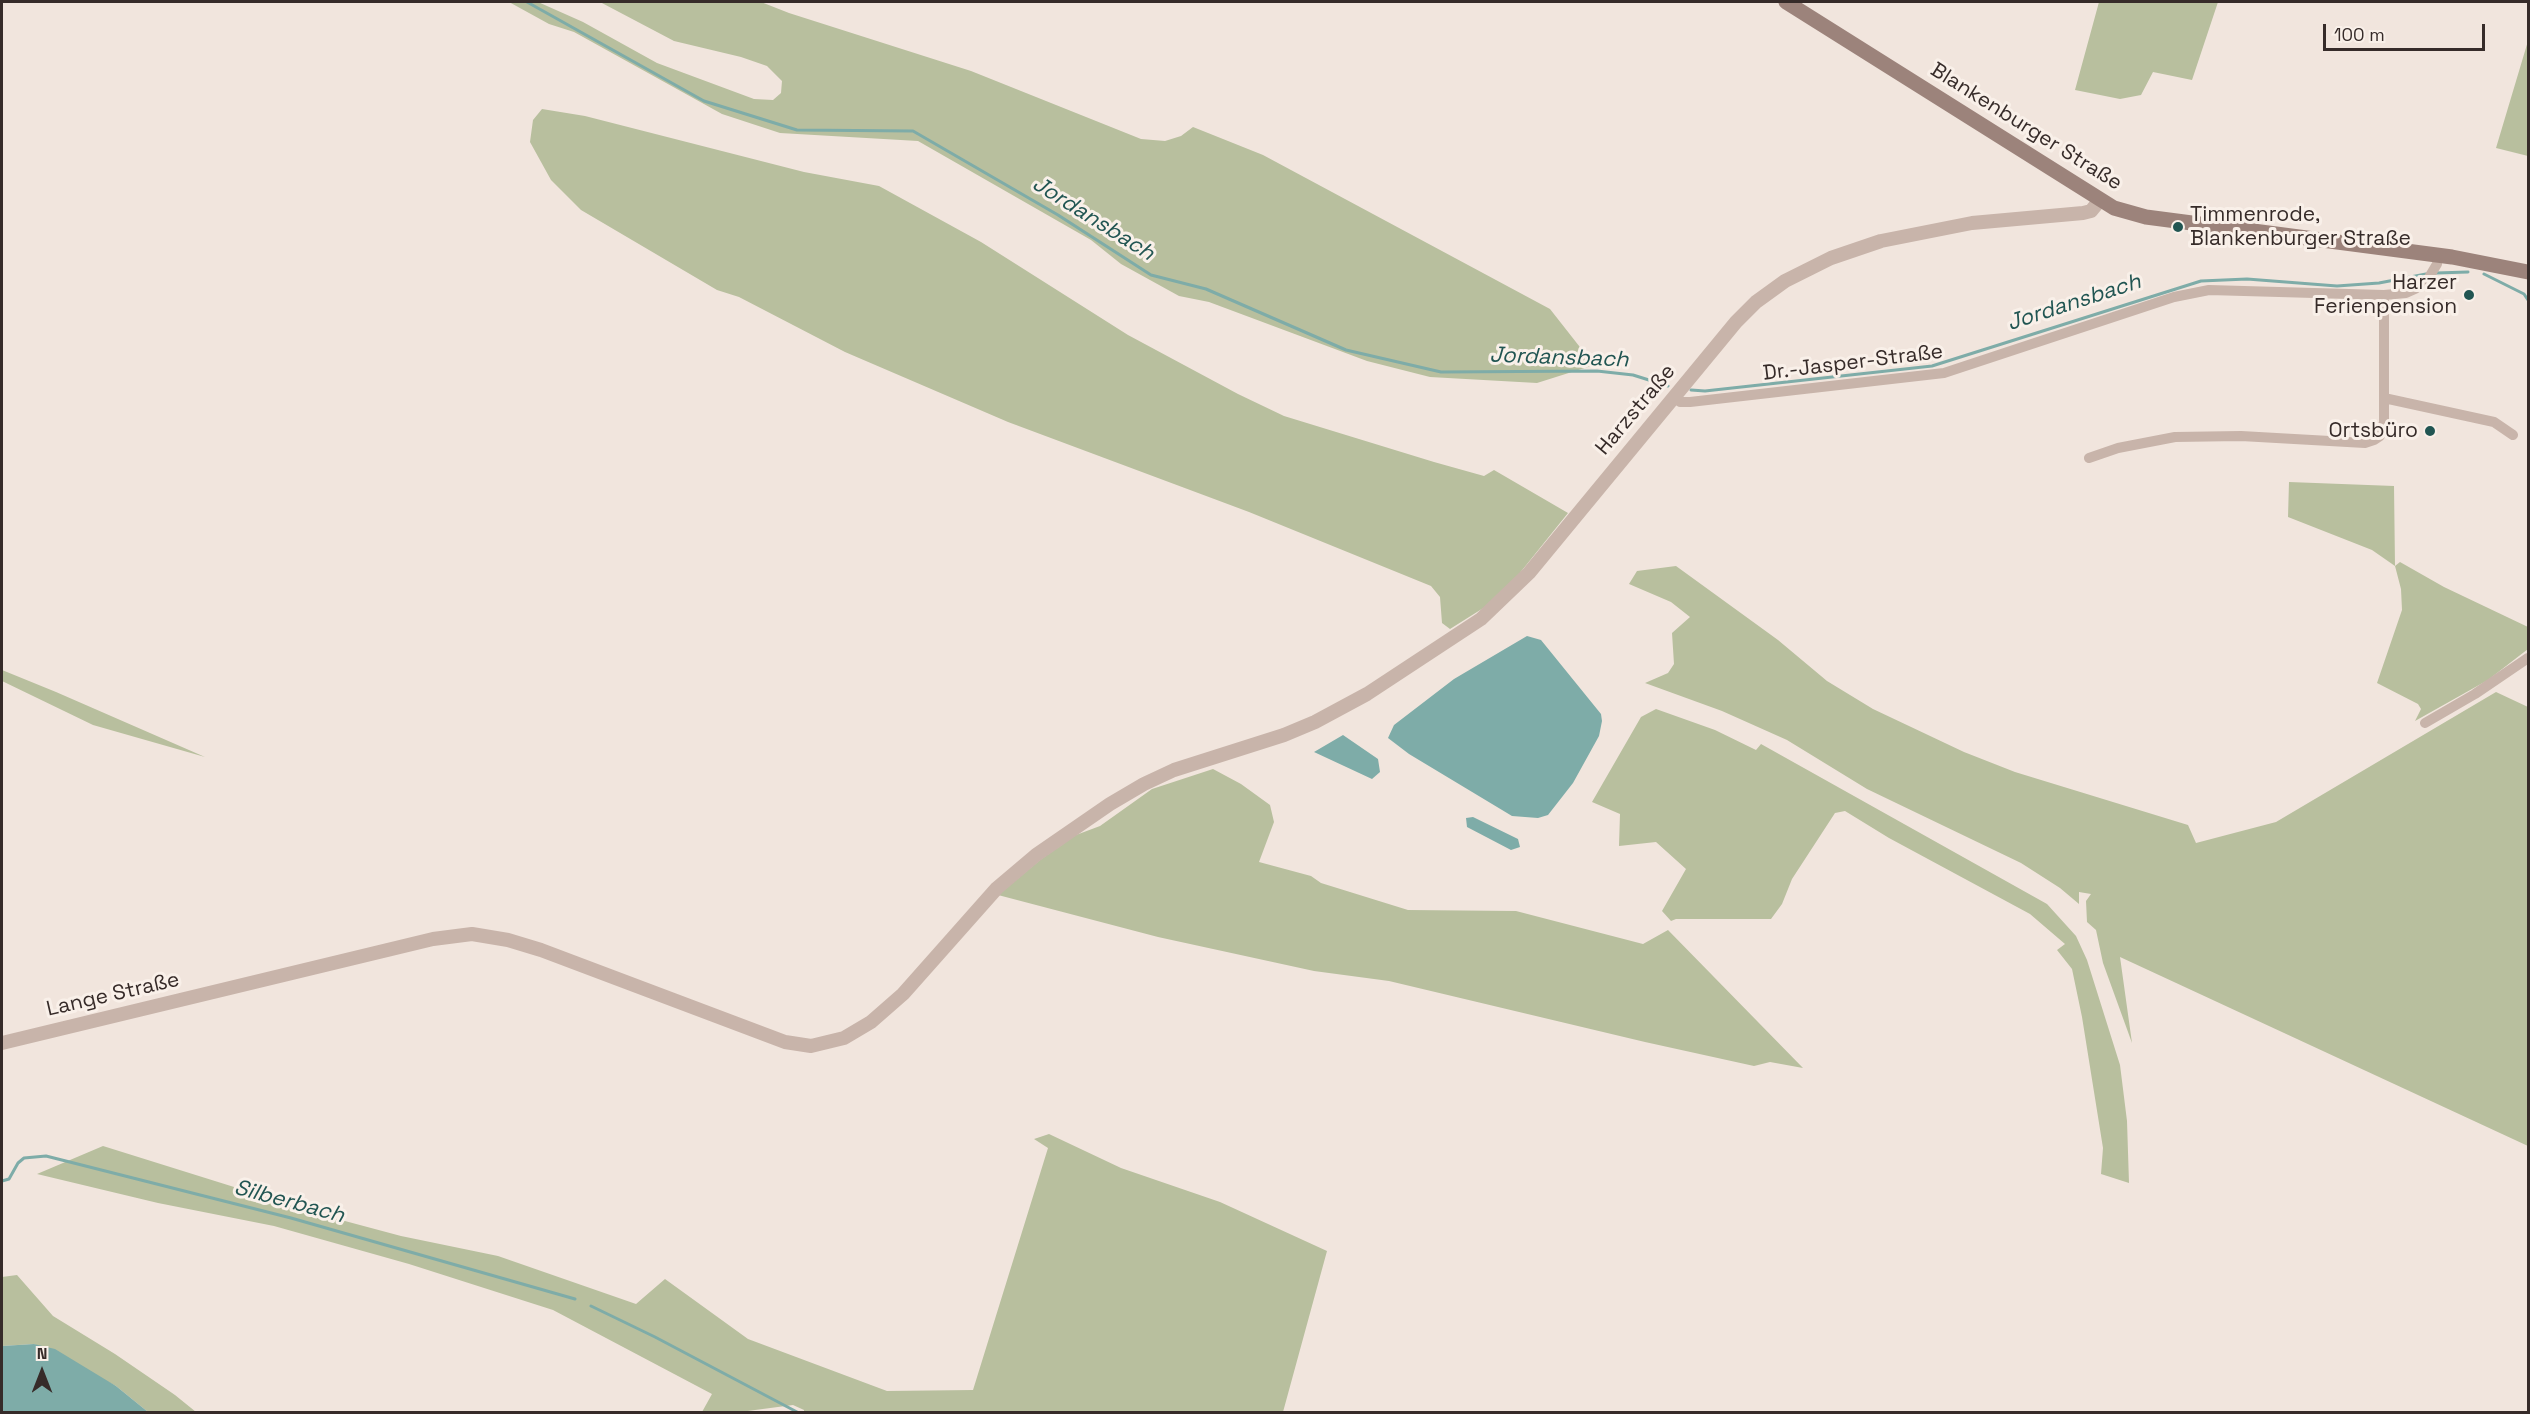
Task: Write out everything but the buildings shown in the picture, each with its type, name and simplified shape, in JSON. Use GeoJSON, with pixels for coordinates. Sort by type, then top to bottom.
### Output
{"type":"FeatureCollection","features":[{"type":"Feature","properties":{"kind":"main road","name":"Blankenburger Straße"},"geometry":{"type":"LineString","coordinates":[[1786,2],[2114,208],[2146,217],[2529,272]]}},
{"type":"Feature","properties":{"kind":"street","name":"Harzstraße"},"geometry":{"type":"LineString","coordinates":[[233,989],[433,939],[472,934],[508,940],[541,950],[768,1037],[811,1046],[834,1042],[857,1032],[884,1012],[919,977],[967,918],[997,888],[1074,828],[1129,792],[1160,777],[1292,732],[1340,710],[1481,619],[1529,573],[1736,322],[1756,302],[1785,281],[1814,266],[1864,246],[1923,231],[2083,213],[2091,211],[2100,200]]}},
{"type":"Feature","properties":{"kind":"street","name":"Dr.-Jasper-Straße"},"geometry":{"type":"LineString","coordinates":[[1673,397],[1680,402],[1690,402],[1944,373],[2174,297],[2209,290],[2385,295],[2415,289],[2428,279],[2438,260]]}},
{"type":"Feature","properties":{"kind":"street"},"geometry":{"type":"LineString","coordinates":[[2089,458],[2150,441],[2199,436],[2365,443],[2374,440],[2382,430],[2385,295]]}},
{"type":"Feature","properties":{"kind":"street"},"geometry":{"type":"LineString","coordinates":[[2384,398],[2494,422],[2513,435]]}},
{"type":"Feature","properties":{"kind":"street"},"geometry":{"type":"LineString","coordinates":[[2425,723],[2475,694],[2529,658]]}},
{"type":"Feature","properties":{"kind":"street","name":"Lange Straße"},"geometry":{"type":"LineString","coordinates":[[2,1043],[233,989]]}},
{"type":"Feature","properties":{"kind":"green space"},"geometry":{"type":"Polygon","coordinates":[[[509,2],[538,2],[583,22],[657,63],[754,99],[773,100],[781,93],[782,81],[767,66],[741,57],[674,41],[600,2],[761,2],[971,71],[1141,139],[1165,141],[1181,136],[1193,127],[1263,155],[1550,309],[1594,365],[1537,383],[1430,377],[1367,361],[1209,302],[1179,296],[1121,264],[1091,240],[918,141],[780,133],[722,114],[574,32],[549,24],[509,2]]]}},
{"type":"Feature","properties":{"kind":"green space"},"geometry":{"type":"Polygon","coordinates":[[[2099,2],[2218,2],[2192,80],[2153,72],[2141,95],[2120,99],[2075,90],[2099,2]]]}},
{"type":"Feature","properties":{"kind":"green space"},"geometry":{"type":"Polygon","coordinates":[[[2528,41],[2528,156],[2496,148],[2528,41]]]}},
{"type":"Feature","properties":{"kind":"green space"},"geometry":{"type":"Polygon","coordinates":[[[542,109],[585,116],[804,172],[879,186],[981,242],[1128,335],[1284,416],[1484,476],[1494,470],[1568,513],[1511,584],[1485,607],[1450,629],[1442,623],[1440,597],[1431,586],[1249,512],[1008,422],[845,352],[739,297],[717,290],[581,210],[551,180],[530,142],[533,120],[542,109]]]}},
{"type":"Feature","properties":{"kind":"green space"},"geometry":{"type":"Polygon","coordinates":[[[2289,482],[2394,486],[2395,566],[2372,550],[2288,517],[2289,482]]]}},
{"type":"Feature","properties":{"kind":"green space"},"geometry":{"type":"Polygon","coordinates":[[[2400,562],[2444,587],[2528,627],[2528,649],[2488,680],[2415,721],[2421,709],[2418,704],[2377,683],[2402,610],[2401,589],[2395,566],[2400,562]]]}},
{"type":"Feature","properties":{"kind":"green space"},"geometry":{"type":"Polygon","coordinates":[[[1676,566],[1778,640],[1827,681],[1873,709],[1964,752],[2015,772],[2188,825],[2196,843],[2276,822],[2496,692],[2528,707],[2528,1146],[2120,957],[2132,1043],[2103,963],[2096,930],[2087,922],[2086,901],[2091,894],[2079,892],[2079,904],[2060,888],[2021,863],[1867,789],[1787,740],[1722,711],[1645,683],[1668,673],[1674,664],[1672,633],[1690,617],[1671,602],[1629,584],[1637,571],[1676,566]]]}},
{"type":"Feature","properties":{"kind":"green space"},"geometry":{"type":"Polygon","coordinates":[[[2,670],[205,757],[93,725],[2,681],[2,670]]]}},
{"type":"Feature","properties":{"kind":"green space"},"geometry":{"type":"Polygon","coordinates":[[[1656,709],[1715,730],[1756,750],[1761,744],[2047,904],[2076,936],[2087,960],[2120,1065],[2127,1121],[2129,1183],[2101,1174],[2103,1148],[2072,969],[2057,950],[2065,944],[2030,914],[1889,838],[1845,811],[1835,813],[1792,879],[1782,904],[1771,919],[1676,919],[1671,921],[1662,911],[1686,869],[1656,842],[1619,846],[1620,814],[1592,802],[1641,717],[1656,709]]]}},
{"type":"Feature","properties":{"kind":"green space"},"geometry":{"type":"Polygon","coordinates":[[[1213,769],[1241,784],[1270,805],[1274,822],[1259,862],[1311,876],[1321,883],[1408,910],[1516,911],[1643,944],[1668,930],[1803,1068],[1770,1062],[1754,1066],[1389,981],[1314,971],[1158,937],[998,895],[1040,860],[1076,835],[1100,826],[1152,789],[1213,769]]]}},
{"type":"Feature","properties":{"kind":"green space"},"geometry":{"type":"Polygon","coordinates":[[[1049,1134],[1121,1168],[1220,1202],[1327,1251],[1283,1412],[804,1412],[793,1405],[740,1412],[702,1412],[712,1394],[553,1310],[409,1264],[274,1226],[158,1203],[37,1174],[103,1146],[330,1217],[401,1236],[498,1256],[636,1304],[665,1279],[748,1339],[887,1391],[973,1390],[1048,1148],[1034,1139],[1049,1134]]]}},
{"type":"Feature","properties":{"kind":"green space"},"geometry":{"type":"Polygon","coordinates":[[[17,1275],[53,1316],[115,1354],[196,1412],[148,1412],[116,1386],[34,1344],[2,1346],[2,1277],[17,1275]]]}},
{"type":"Feature","properties":{"kind":"water"},"geometry":{"type":"Polygon","coordinates":[[[1527,636],[1541,640],[1601,714],[1602,721],[1599,736],[1573,783],[1548,815],[1538,818],[1512,816],[1409,754],[1388,738],[1394,725],[1454,679],[1527,636]]]}},
{"type":"Feature","properties":{"kind":"water"},"geometry":{"type":"Polygon","coordinates":[[[1343,735],[1378,759],[1380,772],[1372,779],[1314,752],[1343,735]]]}},
{"type":"Feature","properties":{"kind":"water"},"geometry":{"type":"Polygon","coordinates":[[[1473,817],[1518,839],[1520,847],[1511,850],[1467,827],[1466,818],[1473,817]]]}},
{"type":"Feature","properties":{"kind":"water"},"geometry":{"type":"Polygon","coordinates":[[[34,1344],[55,1349],[116,1386],[148,1412],[2,1412],[2,1346],[34,1344]]]}},
{"type":"Feature","properties":{"kind":"waterway","name":"Jordansbach"},"geometry":{"type":"LineString","coordinates":[[527,2],[704,101],[797,130],[913,131],[1058,215],[1151,275],[1206,289],[1346,350],[1441,372],[1597,371],[1633,375],[1668,386]]}},
{"type":"Feature","properties":{"kind":"waterway","name":"Jordansbach"},"geometry":{"type":"LineString","coordinates":[[2436,273],[2468,272]]}},
{"type":"Feature","properties":{"kind":"waterway","name":"Jordansbach"},"geometry":{"type":"LineString","coordinates":[[1691,390],[1705,391],[1932,366],[2201,281],[2247,279],[2337,286],[2379,283],[2426,274]]}},
{"type":"Feature","properties":{"kind":"waterway","name":"Jordansbach"},"geometry":{"type":"LineString","coordinates":[[2484,274],[2524,294],[2528,300]]}},
{"type":"Feature","properties":{"kind":"waterway","name":"Silberbach"},"geometry":{"type":"LineString","coordinates":[[2,1181],[9,1179],[18,1163],[24,1158],[46,1156],[291,1218],[575,1299]]}},
{"type":"Feature","properties":{"kind":"waterway","name":"Silberbach"},"geometry":{"type":"LineString","coordinates":[[591,1306],[797,1412]]}},
{"type":"Feature","properties":{"kind":"place","name":"Timmenrode, Blankenburger Straße"},"geometry":{"type":"Point","coordinates":[2178,227]}},
{"type":"Feature","properties":{"kind":"place","name":"Harzer Ferienpension"},"geometry":{"type":"Point","coordinates":[2469,295]}},
{"type":"Feature","properties":{"kind":"place","name":"Ortsbüro"},"geometry":{"type":"Point","coordinates":[2430,431]}}]}
